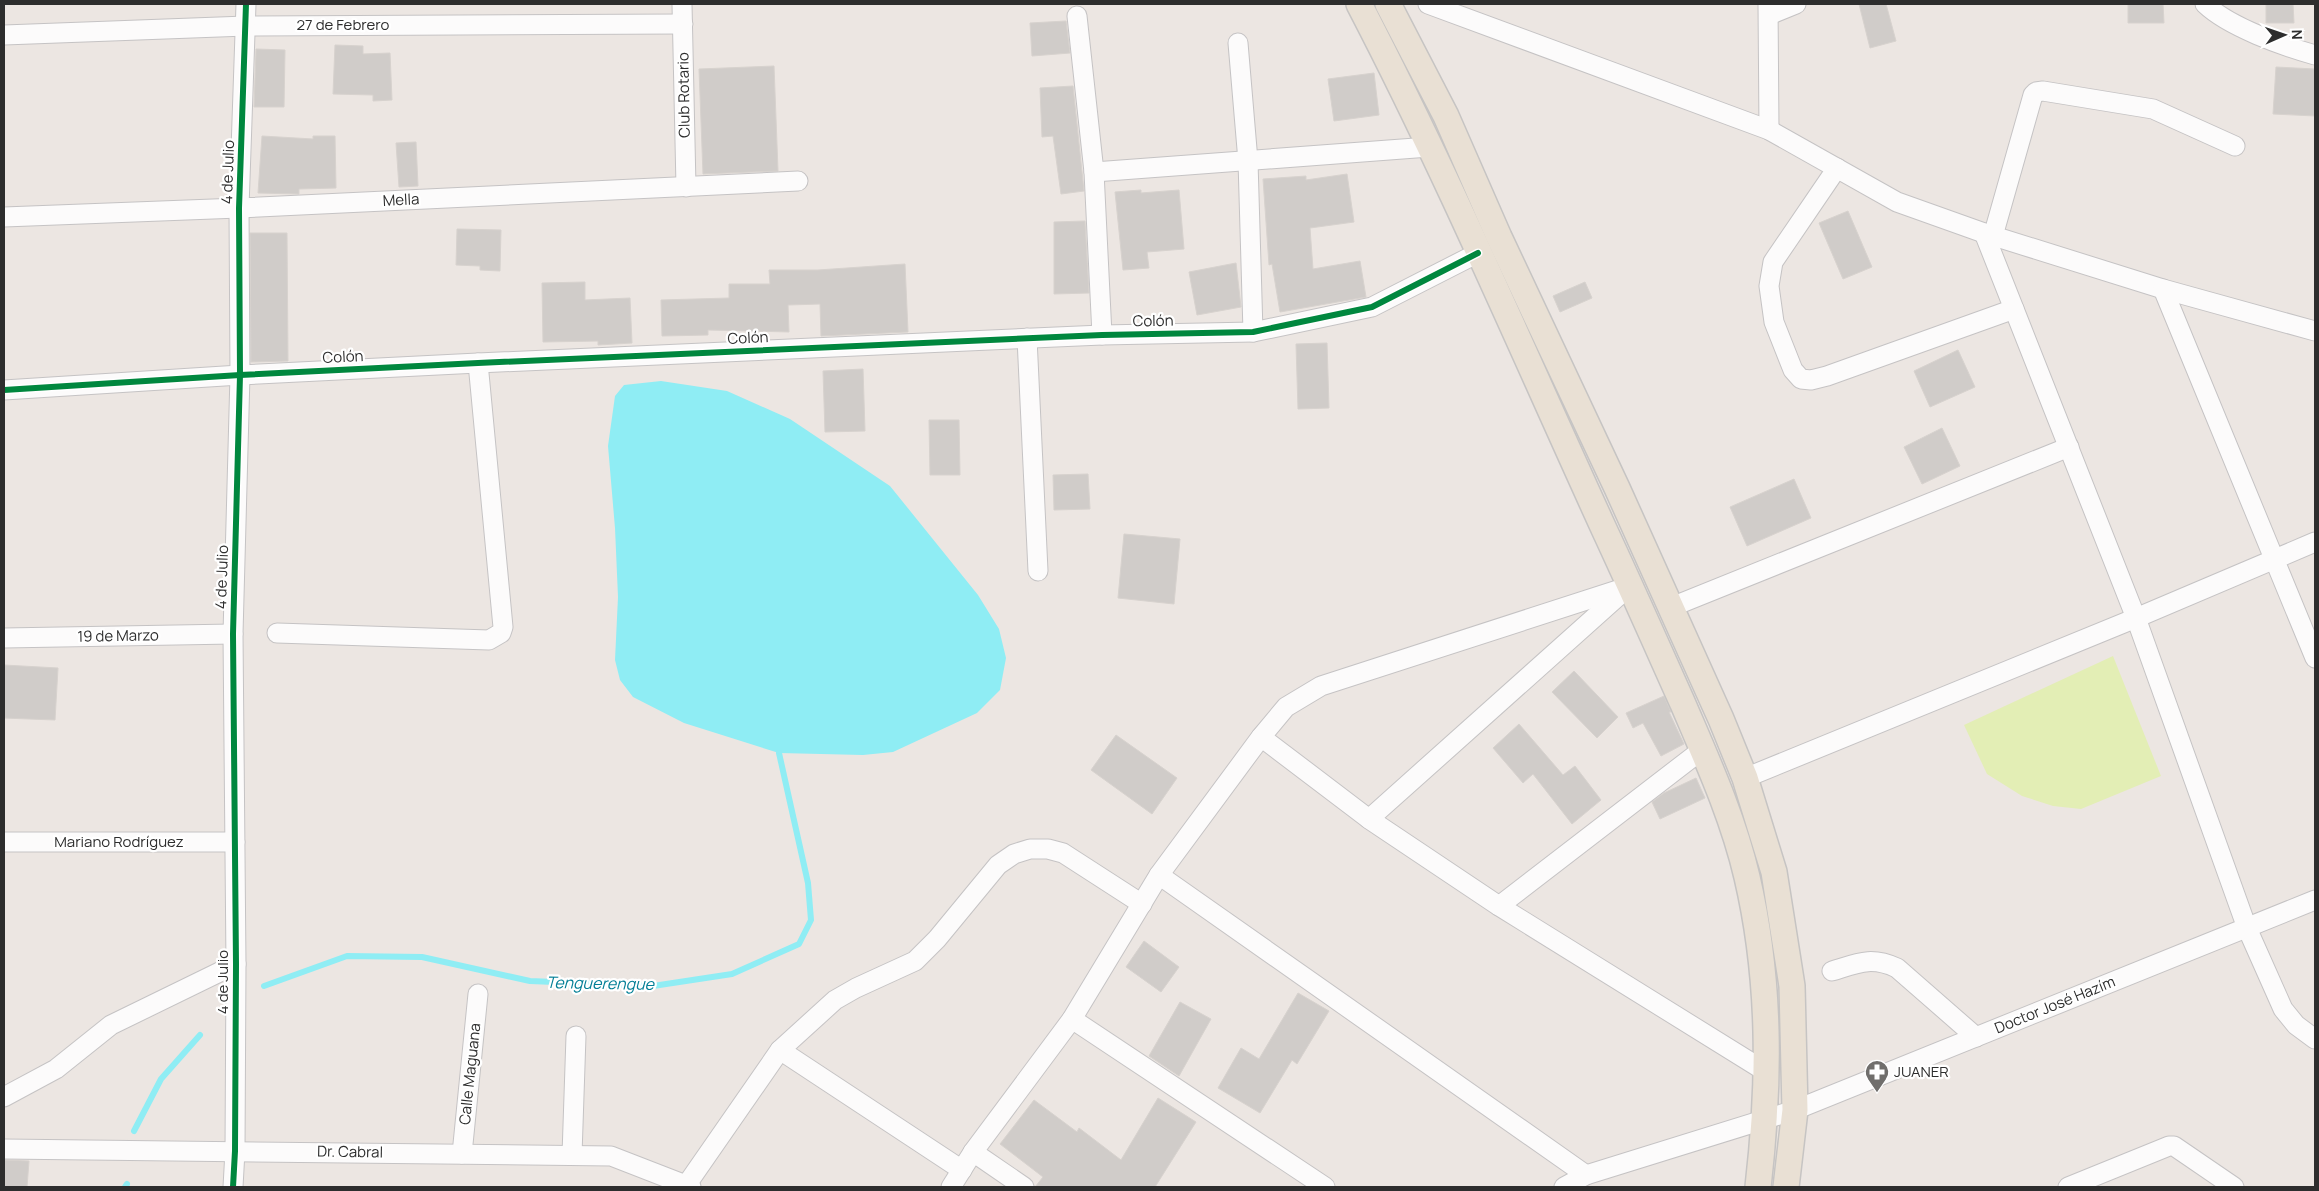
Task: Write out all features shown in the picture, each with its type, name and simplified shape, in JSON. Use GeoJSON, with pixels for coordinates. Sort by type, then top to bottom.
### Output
{"type":"FeatureCollection","features":[{"type":"Feature","properties":{"kind":"main road"},"geometry":{"type":"LineString","coordinates":[[1359,4],[1396,76],[1478,253],[1630,586],[1726,806],[1747,874],[1758,933],[1767,1008],[1768,1073],[1766,1119],[1758,1187]]}},
{"type":"Feature","properties":{"kind":"main road"},"geometry":{"type":"LineString","coordinates":[[1388,4],[1446,116],[1499,237],[1617,488],[1745,778],[1774,872],[1792,986],[1795,1110],[1786,1187]]}},
{"type":"Feature","properties":{"kind":"street","name":"4 de Julio"},"geometry":{"type":"LineString","coordinates":[[233,1187],[235,1151],[236,964],[233,634],[240,374],[239,208],[246,4]]}},
{"type":"Feature","properties":{"kind":"street","name":"Club Rotario"},"geometry":{"type":"LineString","coordinates":[[682,4],[686,187]]}},
{"type":"Feature","properties":{"kind":"street"},"geometry":{"type":"LineString","coordinates":[[1428,4],[1769,130],[1897,202],[1988,235],[2163,289],[2315,331]]}},
{"type":"Feature","properties":{"kind":"street"},"geometry":{"type":"LineString","coordinates":[[1769,130],[1768,10],[1796,4]]}},
{"type":"Feature","properties":{"kind":"street"},"geometry":{"type":"LineString","coordinates":[[2206,4],[2213,11],[2234,24],[2297,50],[2315,55]]}},
{"type":"Feature","properties":{"kind":"street"},"geometry":{"type":"LineString","coordinates":[[1077,16],[1094,172],[1102,335]]}},
{"type":"Feature","properties":{"kind":"street","name":"27 de Febrero"},"geometry":{"type":"LineString","coordinates":[[4,35],[246,26],[683,24]]}},
{"type":"Feature","properties":{"kind":"street"},"geometry":{"type":"LineString","coordinates":[[1238,43],[1248,161],[1253,332]]}},
{"type":"Feature","properties":{"kind":"street"},"geometry":{"type":"LineString","coordinates":[[2235,146],[2153,108],[2126,102],[2043,91],[2036,92],[2033,95],[1988,235],[2014,309],[2136,618],[2247,928],[2283,1009],[2296,1025],[2315,1039]]}},
{"type":"Feature","properties":{"kind":"street"},"geometry":{"type":"LineString","coordinates":[[1094,172],[1429,147]]}},
{"type":"Feature","properties":{"kind":"street"},"geometry":{"type":"LineString","coordinates":[[1837,168],[1773,262],[1768,286],[1774,322],[1793,370],[1801,379],[1811,380],[1827,376],[2014,309]]}},
{"type":"Feature","properties":{"kind":"street","name":"Mella"},"geometry":{"type":"LineString","coordinates":[[4,217],[239,208],[798,181]]}},
{"type":"Feature","properties":{"kind":"street","name":"Colón"},"geometry":{"type":"LineString","coordinates":[[4,390],[240,374],[1027,338],[1253,332],[1372,308],[1478,253]]}},
{"type":"Feature","properties":{"kind":"street"},"geometry":{"type":"LineString","coordinates":[[2163,289],[2315,658]]}},
{"type":"Feature","properties":{"kind":"street"},"geometry":{"type":"LineString","coordinates":[[1027,338],[1038,571]]}},
{"type":"Feature","properties":{"kind":"street"},"geometry":{"type":"LineString","coordinates":[[277,633],[489,640],[501,633],[502,627],[478,363]]}},
{"type":"Feature","properties":{"kind":"street"},"geometry":{"type":"LineString","coordinates":[[1669,608],[2069,447]]}},
{"type":"Feature","properties":{"kind":"street"},"geometry":{"type":"LineString","coordinates":[[1745,778],[2136,618],[2315,542]]}},
{"type":"Feature","properties":{"kind":"street"},"geometry":{"type":"LineString","coordinates":[[951,1187],[973,1152],[1072,1019],[1159,875],[1261,737],[1286,707],[1321,686],[1630,586]]}},
{"type":"Feature","properties":{"kind":"street"},"geometry":{"type":"LineString","coordinates":[[1369,819],[1630,586]]}},
{"type":"Feature","properties":{"kind":"street","name":"19 de Marzo"},"geometry":{"type":"LineString","coordinates":[[4,638],[233,634]]}},
{"type":"Feature","properties":{"kind":"street"},"geometry":{"type":"LineString","coordinates":[[1261,737],[1369,819],[1498,906],[1768,1073]]}},
{"type":"Feature","properties":{"kind":"street"},"geometry":{"type":"LineString","coordinates":[[1498,906],[1702,749]]}},
{"type":"Feature","properties":{"kind":"street","name":"Mariano Rodríguez"},"geometry":{"type":"LineString","coordinates":[[4,842],[235,842]]}},
{"type":"Feature","properties":{"kind":"street"},"geometry":{"type":"LineString","coordinates":[[687,1186],[780,1050],[835,1000],[856,988],[915,961],[937,939],[998,865],[1014,854],[1030,849],[1048,849],[1063,853],[1142,904]]}},
{"type":"Feature","properties":{"kind":"street"},"geometry":{"type":"LineString","coordinates":[[1159,875],[1586,1176]]}},
{"type":"Feature","properties":{"kind":"street","name":"Doctor José Hazím"},"geometry":{"type":"LineString","coordinates":[[1564,1187],[1586,1176],[1795,1110],[2315,900]]}},
{"type":"Feature","properties":{"kind":"street"},"geometry":{"type":"LineString","coordinates":[[1832,971],[1863,961],[1881,961],[1897,968],[1976,1037]]}},
{"type":"Feature","properties":{"kind":"street"},"geometry":{"type":"LineString","coordinates":[[4,1098],[56,1069],[111,1025],[236,964]]}},
{"type":"Feature","properties":{"kind":"street","name":"Calle Maguana"},"geometry":{"type":"LineString","coordinates":[[462,1154],[478,994]]}},
{"type":"Feature","properties":{"kind":"street"},"geometry":{"type":"LineString","coordinates":[[1072,1019],[1325,1187]]}},
{"type":"Feature","properties":{"kind":"street"},"geometry":{"type":"LineString","coordinates":[[572,1155],[576,1036]]}},
{"type":"Feature","properties":{"kind":"street"},"geometry":{"type":"LineString","coordinates":[[780,1050],[962,1170]]}},
{"type":"Feature","properties":{"kind":"street"},"geometry":{"type":"LineString","coordinates":[[2068,1187],[2165,1147],[2174,1146],[2234,1187]]}},
{"type":"Feature","properties":{"kind":"street","name":"Dr. Cabral"},"geometry":{"type":"LineString","coordinates":[[4,1148],[611,1156],[687,1186]]}},
{"type":"Feature","properties":{"kind":"street"},"geometry":{"type":"LineString","coordinates":[[973,1152],[1024,1187]]}},
{"type":"Feature","properties":{"kind":"green space"},"geometry":{"type":"Polygon","coordinates":[[[2113,656],[2161,776],[2081,809],[2053,806],[2022,796],[1987,774],[1964,725],[2113,656]]]}},
{"type":"Feature","properties":{"kind":"water"},"geometry":{"type":"Polygon","coordinates":[[[661,381],[727,391],[790,419],[890,486],[978,595],[999,629],[1006,658],[1000,690],[977,713],[893,752],[863,755],[779,753],[684,723],[633,697],[620,680],[615,660],[618,597],[615,528],[608,446],[615,396],[624,385],[661,381]]]}},
{"type":"Feature","properties":{"kind":"building"},"geometry":{"type":"Polygon","coordinates":[[[1859,4],[1886,4],[1896,41],[1870,48],[1859,4]]]}},
{"type":"Feature","properties":{"kind":"building"},"geometry":{"type":"Polygon","coordinates":[[[2128,4],[2163,4],[2164,23],[2128,23],[2128,4]]]}},
{"type":"Feature","properties":{"kind":"building"},"geometry":{"type":"Polygon","coordinates":[[[2266,4],[2293,4],[2294,23],[2266,23],[2266,4]]]}},
{"type":"Feature","properties":{"kind":"building"},"geometry":{"type":"Polygon","coordinates":[[[1066,21],[1070,53],[1032,56],[1030,23],[1066,21]]]}},
{"type":"Feature","properties":{"kind":"building"},"geometry":{"type":"Polygon","coordinates":[[[335,45],[363,46],[363,54],[390,53],[392,100],[373,101],[373,95],[333,94],[335,45]]]}},
{"type":"Feature","properties":{"kind":"building"},"geometry":{"type":"Polygon","coordinates":[[[256,49],[285,50],[284,107],[254,107],[256,49]]]}},
{"type":"Feature","properties":{"kind":"building"},"geometry":{"type":"Polygon","coordinates":[[[774,66],[778,171],[703,174],[699,69],[774,66]]]}},
{"type":"Feature","properties":{"kind":"building"},"geometry":{"type":"Polygon","coordinates":[[[2276,67],[2315,69],[2315,116],[2273,114],[2276,67]]]}},
{"type":"Feature","properties":{"kind":"building"},"geometry":{"type":"Polygon","coordinates":[[[1374,73],[1379,115],[1334,121],[1328,79],[1374,73]]]}},
{"type":"Feature","properties":{"kind":"building"},"geometry":{"type":"Polygon","coordinates":[[[1073,86],[1084,191],[1061,194],[1053,136],[1042,137],[1040,88],[1073,86]]]}},
{"type":"Feature","properties":{"kind":"building"},"geometry":{"type":"Polygon","coordinates":[[[262,136],[313,139],[313,136],[335,136],[336,188],[299,189],[299,194],[258,193],[262,136]]]}},
{"type":"Feature","properties":{"kind":"building"},"geometry":{"type":"Polygon","coordinates":[[[416,142],[418,186],[399,187],[396,143],[416,142]]]}},
{"type":"Feature","properties":{"kind":"building"},"geometry":{"type":"Polygon","coordinates":[[[1347,174],[1354,222],[1310,228],[1313,269],[1360,261],[1366,297],[1280,312],[1272,264],[1269,265],[1263,179],[1306,176],[1306,180],[1347,174]]]}},
{"type":"Feature","properties":{"kind":"building"},"geometry":{"type":"Polygon","coordinates":[[[1141,190],[1141,193],[1179,190],[1184,249],[1147,252],[1149,268],[1123,270],[1115,192],[1141,190]]]}},
{"type":"Feature","properties":{"kind":"building"},"geometry":{"type":"Polygon","coordinates":[[[1848,211],[1872,267],[1843,279],[1819,223],[1848,211]]]}},
{"type":"Feature","properties":{"kind":"building"},"geometry":{"type":"Polygon","coordinates":[[[1085,221],[1089,293],[1054,294],[1054,222],[1085,221]]]}},
{"type":"Feature","properties":{"kind":"building"},"geometry":{"type":"Polygon","coordinates":[[[457,229],[501,230],[500,271],[480,270],[480,266],[456,265],[457,229]]]}},
{"type":"Feature","properties":{"kind":"building"},"geometry":{"type":"Polygon","coordinates":[[[250,233],[287,233],[288,361],[251,362],[250,233]]]}},
{"type":"Feature","properties":{"kind":"building"},"geometry":{"type":"Polygon","coordinates":[[[1236,263],[1241,307],[1197,315],[1189,272],[1236,263]]]}},
{"type":"Feature","properties":{"kind":"building"},"geometry":{"type":"Polygon","coordinates":[[[905,264],[908,332],[821,336],[820,304],[788,305],[789,332],[708,330],[708,335],[662,336],[661,300],[729,298],[729,284],[770,284],[769,270],[818,270],[905,264]]]}},
{"type":"Feature","properties":{"kind":"building"},"geometry":{"type":"Polygon","coordinates":[[[585,282],[585,300],[630,298],[632,343],[598,345],[598,341],[543,342],[542,283],[585,282]]]}},
{"type":"Feature","properties":{"kind":"building"},"geometry":{"type":"Polygon","coordinates":[[[1585,282],[1592,298],[1560,312],[1553,296],[1585,282]]]}},
{"type":"Feature","properties":{"kind":"building"},"geometry":{"type":"Polygon","coordinates":[[[1327,343],[1329,408],[1298,409],[1296,344],[1327,343]]]}},
{"type":"Feature","properties":{"kind":"building"},"geometry":{"type":"Polygon","coordinates":[[[1958,350],[1975,387],[1930,407],[1914,371],[1958,350]]]}},
{"type":"Feature","properties":{"kind":"building"},"geometry":{"type":"Polygon","coordinates":[[[863,369],[865,431],[825,432],[823,371],[863,369]]]}},
{"type":"Feature","properties":{"kind":"building"},"geometry":{"type":"Polygon","coordinates":[[[929,420],[959,420],[960,475],[930,475],[929,420]]]}},
{"type":"Feature","properties":{"kind":"building"},"geometry":{"type":"Polygon","coordinates":[[[1942,428],[1960,466],[1922,484],[1904,447],[1942,428]]]}},
{"type":"Feature","properties":{"kind":"building"},"geometry":{"type":"Polygon","coordinates":[[[1088,474],[1090,509],[1054,510],[1053,475],[1088,474]]]}},
{"type":"Feature","properties":{"kind":"building"},"geometry":{"type":"Polygon","coordinates":[[[1794,479],[1811,518],[1747,546],[1730,507],[1794,479]]]}},
{"type":"Feature","properties":{"kind":"building"},"geometry":{"type":"Polygon","coordinates":[[[1124,534],[1180,539],[1174,604],[1118,598],[1124,534]]]}},
{"type":"Feature","properties":{"kind":"building"},"geometry":{"type":"Polygon","coordinates":[[[4,665],[58,668],[55,720],[4,718],[4,665]]]}},
{"type":"Feature","properties":{"kind":"building"},"geometry":{"type":"Polygon","coordinates":[[[1574,671],[1618,717],[1597,738],[1552,692],[1574,671]]]}},
{"type":"Feature","properties":{"kind":"building"},"geometry":{"type":"Polygon","coordinates":[[[1664,696],[1671,712],[1669,712],[1684,744],[1661,756],[1643,723],[1633,728],[1626,713],[1664,696]]]}},
{"type":"Feature","properties":{"kind":"building"},"geometry":{"type":"Polygon","coordinates":[[[1519,724],[1563,775],[1575,766],[1601,800],[1572,824],[1533,774],[1523,783],[1493,748],[1519,724]]]}},
{"type":"Feature","properties":{"kind":"building"},"geometry":{"type":"Polygon","coordinates":[[[1116,735],[1177,778],[1152,814],[1091,770],[1116,735]]]}},
{"type":"Feature","properties":{"kind":"building"},"geometry":{"type":"Polygon","coordinates":[[[1696,778],[1705,798],[1660,819],[1652,802],[1664,793],[1696,778]]]}},
{"type":"Feature","properties":{"kind":"building"},"geometry":{"type":"Polygon","coordinates":[[[1144,941],[1179,967],[1161,992],[1126,967],[1144,941]]]}},
{"type":"Feature","properties":{"kind":"building"},"geometry":{"type":"Polygon","coordinates":[[[1298,993],[1329,1011],[1297,1064],[1292,1060],[1260,1113],[1218,1088],[1241,1048],[1259,1059],[1298,993]]]}},
{"type":"Feature","properties":{"kind":"building"},"geometry":{"type":"Polygon","coordinates":[[[1180,1002],[1211,1019],[1179,1076],[1149,1056],[1180,1002]]]}},
{"type":"Feature","properties":{"kind":"building"},"geometry":{"type":"Polygon","coordinates":[[[1158,1098],[1196,1122],[1155,1187],[1035,1187],[1043,1177],[1000,1144],[1034,1100],[1077,1132],[1079,1128],[1121,1160],[1158,1098]]]}},
{"type":"Feature","properties":{"kind":"building"},"geometry":{"type":"Polygon","coordinates":[[[4,1160],[29,1161],[27,1187],[4,1187],[4,1160]]]}},
{"type":"Feature","properties":{"kind":"waterway","name":"Tenguerengue"},"geometry":{"type":"LineString","coordinates":[[264,986],[347,956],[422,957],[530,981],[653,986],[732,974],[799,944],[811,920],[808,883],[779,753]]}},
{"type":"Feature","properties":{"kind":"waterway","name":"Tenguerengue"},"geometry":{"type":"LineString","coordinates":[[134,1131],[161,1079],[200,1035]]}},
{"type":"Feature","properties":{"kind":"cycle path"},"geometry":{"type":"LineString","coordinates":[[233,1187],[235,1151],[236,964],[233,634],[240,375],[239,208],[246,4]]}},
{"type":"Feature","properties":{"kind":"cycle path"},"geometry":{"type":"LineString","coordinates":[[4,390],[240,375],[478,363],[1102,335],[1253,332],[1372,307],[1478,253]]}},
{"type":"Feature","properties":{"kind":"place","name":"JUANER"},"geometry":{"type":"Point","coordinates":[1877,1093]}}]}
